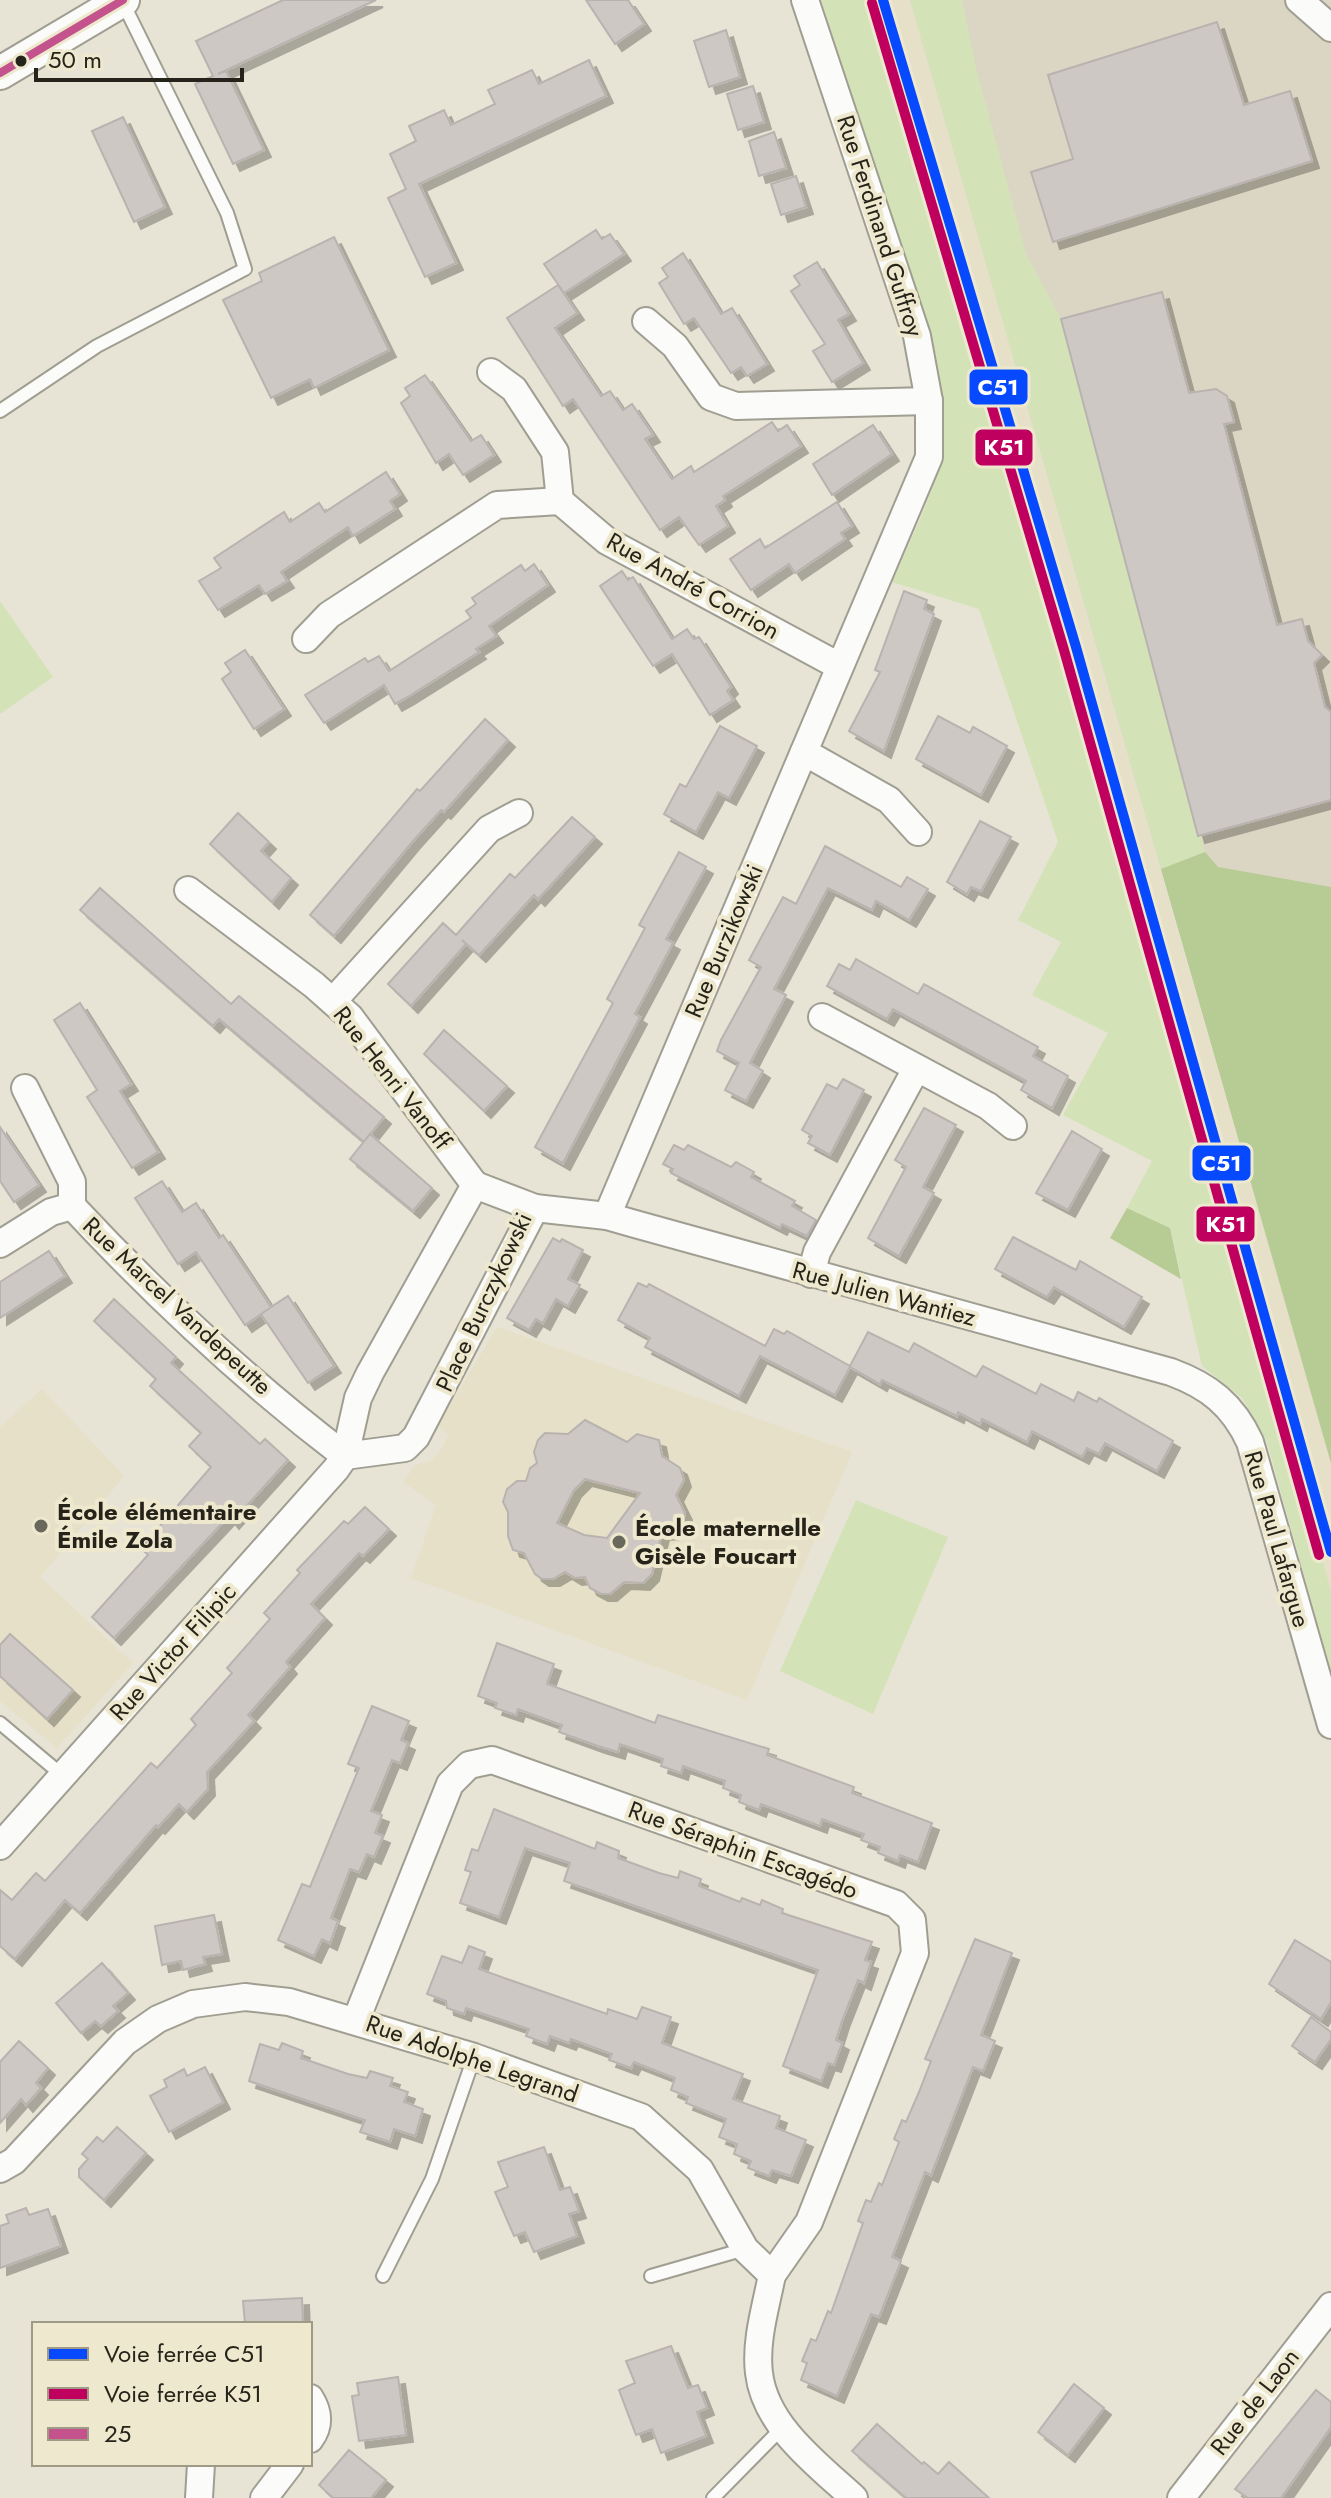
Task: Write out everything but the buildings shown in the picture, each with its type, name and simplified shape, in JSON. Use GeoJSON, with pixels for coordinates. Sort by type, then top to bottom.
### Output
{"type":"FeatureCollection","features":[{"type":"Feature","properties":{"kind":"street"},"geometry":{"type":"LineString","coordinates":[[0,73],[123,0]]}},
{"type":"Feature","properties":{"kind":"street","name":"Rue Ferdinand Guffroy"},"geometry":{"type":"LineString","coordinates":[[805,0],[908,305],[929,401],[929,457]]}},
{"type":"Feature","properties":{"kind":"street"},"geometry":{"type":"LineString","coordinates":[[1299,0],[1331,28]]}},
{"type":"Feature","properties":{"kind":"street"},"geometry":{"type":"LineString","coordinates":[[646,321],[675,346],[711,397],[736,406],[929,401]]}},
{"type":"Feature","properties":{"kind":"street"},"geometry":{"type":"LineString","coordinates":[[306,639],[329,615],[497,505],[560,501],[555,452],[514,389],[491,372]]}},
{"type":"Feature","properties":{"kind":"street","name":"Rue Burzikowski"},"geometry":{"type":"LineString","coordinates":[[607,1216],[929,457]]}},
{"type":"Feature","properties":{"kind":"street","name":"Rue André Corrion"},"geometry":{"type":"LineString","coordinates":[[560,501],[607,541],[839,666]]}},
{"type":"Feature","properties":{"kind":"street"},"geometry":{"type":"LineString","coordinates":[[804,752],[889,800],[918,832]]}},
{"type":"Feature","properties":{"kind":"street"},"geometry":{"type":"LineString","coordinates":[[333,1001],[489,829],[519,813]]}},
{"type":"Feature","properties":{"kind":"street","name":"Rue Henri Vanoff"},"geometry":{"type":"LineString","coordinates":[[188,890],[350,1017],[475,1185]]}},
{"type":"Feature","properties":{"kind":"street"},"geometry":{"type":"LineString","coordinates":[[822,1017],[988,1106],[1013,1126]]}},
{"type":"Feature","properties":{"kind":"street"},"geometry":{"type":"LineString","coordinates":[[811,1274],[817,1252],[916,1069]]}},
{"type":"Feature","properties":{"kind":"street","name":"Rue Marcel Vandepeutte"},"geometry":{"type":"LineString","coordinates":[[25,1088],[72,1182],[72,1206],[123,1261],[303,1424],[345,1456]]}},
{"type":"Feature","properties":{"kind":"street"},"geometry":{"type":"LineString","coordinates":[[345,1456],[358,1398],[475,1185]]}},
{"type":"Feature","properties":{"kind":"street","name":"Place Burczykowski"},"geometry":{"type":"LineString","coordinates":[[345,1456],[405,1448],[416,1437],[535,1208],[475,1185]]}},
{"type":"Feature","properties":{"kind":"street"},"geometry":{"type":"LineString","coordinates":[[0,1244],[51,1212],[72,1206]]}},
{"type":"Feature","properties":{"kind":"street","name":"Rue Julien Wantiez"},"geometry":{"type":"LineString","coordinates":[[535,1208],[607,1216],[1171,1372],[1193,1380],[1226,1403]]}},
{"type":"Feature","properties":{"kind":"street","name":"Rue Paul Lafargue"},"geometry":{"type":"LineString","coordinates":[[1226,1403],[1250,1442],[1331,1725]]}},
{"type":"Feature","properties":{"kind":"street","name":"Rue Victor Filipic"},"geometry":{"type":"LineString","coordinates":[[0,1846],[345,1456]]}},
{"type":"Feature","properties":{"kind":"street","name":"Rue Séraphin Escagédo"},"geometry":{"type":"LineString","coordinates":[[356,2020],[450,1784],[469,1765],[492,1760],[896,1904],[912,1920],[915,1953],[809,2222],[772,2275]]}},
{"type":"Feature","properties":{"kind":"street","name":"Rue Adolphe Legrand"},"geometry":{"type":"LineString","coordinates":[[0,2169],[14,2161],[125,2042],[158,2019],[193,2004],[245,1997],[289,2002],[474,2057],[641,2117],[700,2170],[745,2249],[772,2275]]}},
{"type":"Feature","properties":{"kind":"street"},"geometry":{"type":"LineString","coordinates":[[772,2275],[760,2339],[759,2375],[781,2429],[854,2498]]}},
{"type":"Feature","properties":{"kind":"street","name":"Rue de Laon"},"geometry":{"type":"LineString","coordinates":[[1181,2498],[1331,2306]]}},
{"type":"Feature","properties":{"kind":"street"},"geometry":{"type":"LineString","coordinates":[[312,2401],[318,2410],[316,2431],[312,2436]]}},
{"type":"Feature","properties":{"kind":"street"},"geometry":{"type":"LineString","coordinates":[[199,2498],[201,2466]]}},
{"type":"Feature","properties":{"kind":"street"},"geometry":{"type":"LineString","coordinates":[[264,2498],[288,2466]]}},
{"type":"Feature","properties":{"kind":"lane"},"geometry":{"type":"LineString","coordinates":[[0,411],[97,346],[245,269],[227,213],[123,0]]}},
{"type":"Feature","properties":{"kind":"lane"},"geometry":{"type":"LineString","coordinates":[[3,1731],[62,1775]]}},
{"type":"Feature","properties":{"kind":"lane"},"geometry":{"type":"LineString","coordinates":[[383,2276],[432,2179],[474,2057]]}},
{"type":"Feature","properties":{"kind":"lane"},"geometry":{"type":"LineString","coordinates":[[651,2276],[745,2249]]}},
{"type":"Feature","properties":{"kind":"lane"},"geometry":{"type":"LineString","coordinates":[[713,2498],[781,2429]]}},
{"type":"Feature","properties":{"kind":"shaded area"},"geometry":{"type":"Polygon","coordinates":[[[871,0],[910,0],[1331,1463],[1331,1590],[871,0]]]}},
{"type":"Feature","properties":{"kind":"shaded area"},"geometry":{"type":"Polygon","coordinates":[[[910,0],[1331,0],[1331,1463],[1294,1331],[910,0]]]}},
{"type":"Feature","properties":{"kind":"shaded area","name":"École maternelle Gisèle Foucart"},"geometry":{"type":"Polygon","coordinates":[[[497,1327],[852,1452],[747,1700],[411,1578],[436,1505],[403,1482],[415,1465],[432,1460],[440,1451],[448,1435],[438,1425],[497,1327]]]}},
{"type":"Feature","properties":{"kind":"shaded area","name":"École élémentaire Émile Zola"},"geometry":{"type":"Polygon","coordinates":[[[42,1389],[124,1476],[40,1577],[133,1663],[57,1748],[0,1701],[0,1427],[42,1389]]]}},
{"type":"Feature","properties":{"kind":"green space"},"geometry":{"type":"Polygon","coordinates":[[[821,0],[871,0],[1331,1590],[1331,1672],[1266,1439],[1242,1398],[1202,1366],[1170,1228],[1127,1208],[1152,1161],[1063,1115],[1108,1033],[1032,995],[1061,942],[1018,920],[1058,842],[979,609],[892,582],[931,492],[943,441],[944,413],[933,343],[821,0]]]}},
{"type":"Feature","properties":{"kind":"green space"},"geometry":{"type":"Polygon","coordinates":[[[910,0],[962,0],[975,64],[1026,254],[1061,319],[1205,852],[1161,869],[910,0]]]}},
{"type":"Feature","properties":{"kind":"green space"},"geometry":{"type":"Polygon","coordinates":[[[0,601],[53,677],[0,714],[0,601]]]}},
{"type":"Feature","properties":{"kind":"green space"},"geometry":{"type":"Polygon","coordinates":[[[1205,852],[1218,867],[1331,887],[1331,1463],[1161,869],[1205,852]]]}},
{"type":"Feature","properties":{"kind":"green space"},"geometry":{"type":"Polygon","coordinates":[[[1127,1208],[1170,1228],[1181,1279],[1110,1238],[1127,1208]]]}},
{"type":"Feature","properties":{"kind":"green space"},"geometry":{"type":"Polygon","coordinates":[[[856,1500],[948,1537],[873,1714],[780,1671],[856,1500]]]}},
{"type":"Feature","properties":{"kind":"rail line","name":"C51"},"geometry":{"type":"LineString","coordinates":[[883,0],[1076,647],[1331,1552]]}},
{"type":"Feature","properties":{"kind":"rail line","name":"K51"},"geometry":{"type":"LineString","coordinates":[[872,3],[1064,650],[1319,1555]]}},
{"type":"Feature","properties":{"kind":"transit line","name":"25"},"geometry":{"type":"LineString","coordinates":[[0,73],[123,0]]}},
{"type":"Feature","properties":{"kind":"place","name":"École élémentaire Émile Zola"},"geometry":{"type":"Point","coordinates":[41,1526]}},
{"type":"Feature","properties":{"kind":"place","name":"École maternelle Gisèle Foucart"},"geometry":{"type":"Point","coordinates":[619,1542]}}]}
